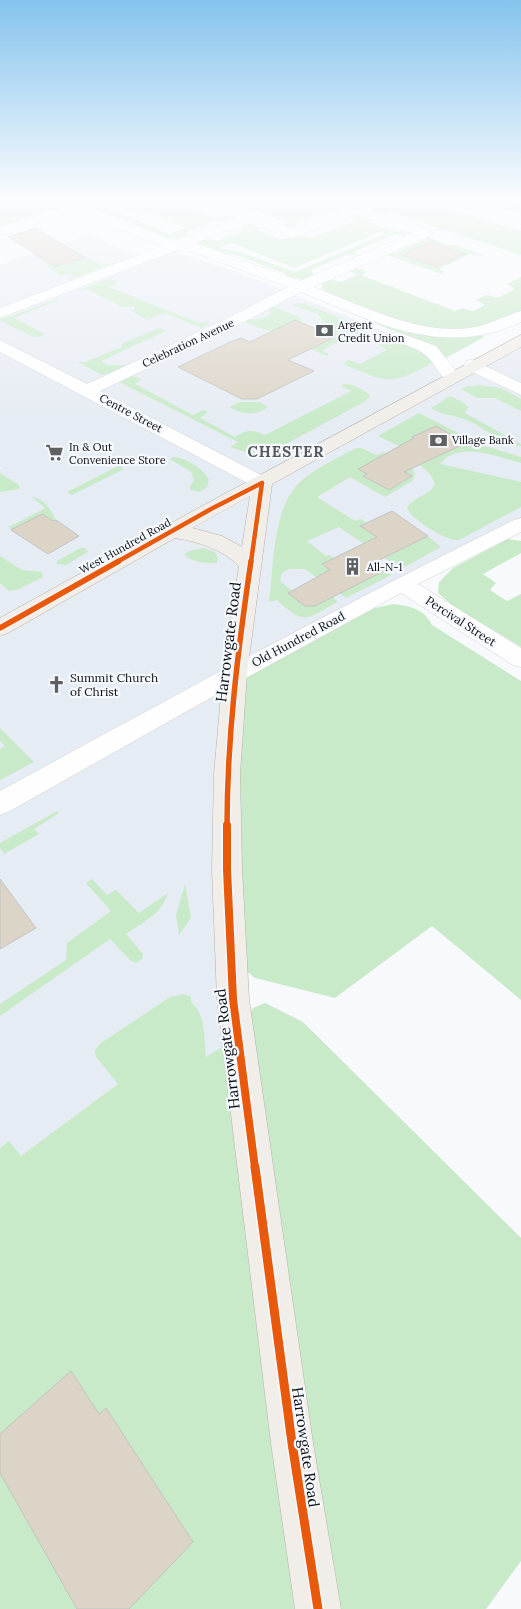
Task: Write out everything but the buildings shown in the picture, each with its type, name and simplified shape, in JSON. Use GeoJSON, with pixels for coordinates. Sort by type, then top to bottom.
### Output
{"type":"FeatureCollection","features":[{"type":"Feature","properties":{"kind":"main road","name":"West Hundred Road"},"geometry":{"type":"LineString","coordinates":[[0,628],[172,531],[521,340]]}},
{"type":"Feature","properties":{"kind":"main road","name":"Harrowgate Road"},"geometry":{"type":"LineString","coordinates":[[262,483],[235,673],[227,787],[227,869],[233,999],[292,1443],[318,1609]]}},
{"type":"Feature","properties":{"kind":"main road"},"geometry":{"type":"LineString","coordinates":[[172,531],[202,536],[224,543],[250,564]]}},
{"type":"Feature","properties":{"kind":"street"},"geometry":{"type":"LineString","coordinates":[[0,313],[104,273]]}},
{"type":"Feature","properties":{"kind":"street"},"geometry":{"type":"LineString","coordinates":[[243,273],[388,322],[436,332],[461,333],[486,330],[521,316]]}},
{"type":"Feature","properties":{"kind":"street","name":"Celebration Avenue"},"geometry":{"type":"LineString","coordinates":[[88,390],[334,273]]}},
{"type":"Feature","properties":{"kind":"street"},"geometry":{"type":"LineString","coordinates":[[296,290],[430,350],[452,377]]}},
{"type":"Feature","properties":{"kind":"street","name":"Centre Street"},"geometry":{"type":"LineString","coordinates":[[0,345],[262,483]]}},
{"type":"Feature","properties":{"kind":"street"},"geometry":{"type":"LineString","coordinates":[[472,366],[521,390]]}},
{"type":"Feature","properties":{"kind":"street","name":"Old Hundred Road"},"geometry":{"type":"LineString","coordinates":[[0,804],[235,673],[402,584],[521,524]]}},
{"type":"Feature","properties":{"kind":"street","name":"Percival Street"},"geometry":{"type":"LineString","coordinates":[[402,584],[521,659]]}},
{"type":"Feature","properties":{"kind":"shaded area"},"geometry":{"type":"Polygon","coordinates":[[[0,273],[240,273],[425,348],[450,376],[521,340],[521,523],[235,673],[234,1039],[0,1192],[0,637],[262,483],[0,635],[0,468],[5,470],[0,467],[0,273]]]}},
{"type":"Feature","properties":{"kind":"green space"},"geometry":{"type":"Polygon","coordinates":[[[56,273],[87,273],[69,280],[65,279],[74,276],[70,274],[60,276],[56,273]]]}},
{"type":"Feature","properties":{"kind":"green space"},"geometry":{"type":"Polygon","coordinates":[[[284,273],[313,273],[315,276],[302,280],[287,276],[284,273]]]}},
{"type":"Feature","properties":{"kind":"green space"},"geometry":{"type":"Polygon","coordinates":[[[354,273],[365,273],[361,275],[455,311],[463,308],[473,311],[485,305],[476,300],[487,295],[498,298],[515,289],[507,284],[521,277],[521,312],[474,329],[436,329],[398,321],[326,292],[322,288],[322,284],[329,279],[341,282],[357,275],[354,273]]]}},
{"type":"Feature","properties":{"kind":"green space"},"geometry":{"type":"Polygon","coordinates":[[[111,279],[117,283],[109,287],[199,323],[207,321],[210,323],[202,328],[165,313],[147,320],[130,310],[135,310],[134,306],[123,307],[87,289],[74,292],[111,279]]]}},
{"type":"Feature","properties":{"kind":"green space"},"geometry":{"type":"Polygon","coordinates":[[[313,297],[390,326],[465,336],[481,335],[484,337],[444,359],[432,347],[313,297]]]}},
{"type":"Feature","properties":{"kind":"green space"},"geometry":{"type":"Polygon","coordinates":[[[60,298],[14,318],[45,334],[36,338],[0,321],[0,317],[3,319],[60,298]]]}},
{"type":"Feature","properties":{"kind":"green space"},"geometry":{"type":"Polygon","coordinates":[[[296,303],[305,304],[358,325],[367,332],[367,338],[360,339],[351,336],[322,350],[329,354],[327,356],[294,342],[323,321],[318,314],[292,305],[296,303]]]}},
{"type":"Feature","properties":{"kind":"green space"},"geometry":{"type":"Polygon","coordinates":[[[274,307],[299,317],[302,321],[287,329],[273,331],[259,328],[244,321],[270,315],[269,309],[274,307]]]}},
{"type":"Feature","properties":{"kind":"green space"},"geometry":{"type":"Polygon","coordinates":[[[159,328],[166,331],[101,361],[106,365],[126,365],[116,371],[102,375],[78,362],[85,362],[122,347],[121,344],[159,328]]]}},
{"type":"Feature","properties":{"kind":"green space"},"geometry":{"type":"Polygon","coordinates":[[[394,342],[423,350],[432,360],[432,363],[407,376],[384,379],[351,368],[343,363],[349,360],[360,364],[387,350],[378,344],[394,342]]]}},
{"type":"Feature","properties":{"kind":"green space"},"geometry":{"type":"Polygon","coordinates":[[[132,376],[142,379],[135,384],[193,415],[203,410],[208,412],[200,418],[235,437],[250,431],[265,435],[351,391],[342,387],[342,384],[358,387],[370,396],[366,401],[271,452],[251,454],[230,447],[238,442],[119,382],[132,376]]]}},
{"type":"Feature","properties":{"kind":"green space"},"geometry":{"type":"Polygon","coordinates":[[[480,385],[501,388],[521,399],[521,411],[495,398],[477,398],[461,389],[480,385]]]}},
{"type":"Feature","properties":{"kind":"green space"},"geometry":{"type":"Polygon","coordinates":[[[450,396],[468,407],[465,413],[521,444],[521,446],[499,439],[464,419],[431,408],[450,396]]]}},
{"type":"Feature","properties":{"kind":"green space"},"geometry":{"type":"Polygon","coordinates":[[[239,402],[260,402],[268,407],[259,412],[244,413],[230,407],[239,402]]]}},
{"type":"Feature","properties":{"kind":"green space"},"geometry":{"type":"Polygon","coordinates":[[[419,413],[482,445],[521,457],[521,463],[490,454],[468,452],[457,453],[448,457],[440,464],[521,482],[521,507],[459,540],[453,540],[438,534],[415,518],[407,508],[413,501],[432,488],[435,484],[433,478],[421,466],[400,454],[399,446],[378,436],[419,413]]]}},
{"type":"Feature","properties":{"kind":"green space"},"geometry":{"type":"Polygon","coordinates":[[[356,448],[361,448],[377,455],[383,452],[413,469],[415,475],[412,481],[385,497],[350,477],[317,497],[355,521],[361,519],[394,541],[428,536],[441,547],[401,569],[339,527],[307,541],[326,556],[329,555],[334,558],[322,564],[353,587],[384,571],[391,575],[346,598],[305,569],[289,569],[282,573],[280,581],[292,591],[289,593],[332,597],[338,602],[312,616],[300,617],[277,600],[269,602],[279,522],[291,493],[300,482],[320,468],[356,448]]]}},
{"type":"Feature","properties":{"kind":"green space"},"geometry":{"type":"Polygon","coordinates":[[[136,457],[140,458],[121,467],[124,469],[72,495],[67,492],[136,457]]]}},
{"type":"Feature","properties":{"kind":"green space"},"geometry":{"type":"Polygon","coordinates":[[[173,457],[188,461],[199,468],[209,480],[207,487],[199,492],[191,490],[189,488],[194,480],[191,472],[170,459],[173,457]]]}},
{"type":"Feature","properties":{"kind":"green space"},"geometry":{"type":"Polygon","coordinates":[[[0,473],[19,485],[19,489],[0,492],[0,473]]]}},
{"type":"Feature","properties":{"kind":"green space"},"geometry":{"type":"Polygon","coordinates":[[[32,497],[44,502],[56,520],[54,523],[29,525],[11,530],[9,527],[45,508],[32,497]]]}},
{"type":"Feature","properties":{"kind":"green space"},"geometry":{"type":"Polygon","coordinates":[[[508,539],[521,541],[521,553],[483,574],[496,583],[490,590],[507,601],[521,594],[521,647],[452,605],[438,593],[439,582],[453,568],[508,539]]]}},
{"type":"Feature","properties":{"kind":"green space"},"geometry":{"type":"Polygon","coordinates":[[[80,548],[86,548],[88,552],[66,565],[57,564],[57,561],[80,548]]]}},
{"type":"Feature","properties":{"kind":"green space"},"geometry":{"type":"Polygon","coordinates":[[[204,548],[215,552],[218,558],[217,563],[195,561],[184,554],[192,550],[204,548]]]}},
{"type":"Feature","properties":{"kind":"green space"},"geometry":{"type":"Polygon","coordinates":[[[0,556],[22,570],[42,572],[43,577],[17,590],[9,591],[0,583],[0,556]]]}},
{"type":"Feature","properties":{"kind":"green space"},"geometry":{"type":"Polygon","coordinates":[[[393,604],[420,611],[429,619],[432,625],[521,681],[521,1000],[432,926],[335,998],[255,978],[244,969],[237,805],[243,682],[248,676],[375,608],[393,604]]]}},
{"type":"Feature","properties":{"kind":"green space"},"geometry":{"type":"Polygon","coordinates":[[[0,728],[34,762],[0,780],[0,749],[5,746],[0,741],[0,728]]]}},
{"type":"Feature","properties":{"kind":"green space"},"geometry":{"type":"Polygon","coordinates":[[[57,811],[59,813],[34,829],[39,834],[4,854],[0,848],[0,843],[57,811]]]}},
{"type":"Feature","properties":{"kind":"green space"},"geometry":{"type":"Polygon","coordinates":[[[92,879],[107,895],[116,890],[139,913],[168,893],[165,901],[156,912],[126,934],[143,954],[142,959],[136,963],[130,960],[110,939],[0,1016],[0,1004],[66,960],[67,943],[111,911],[86,883],[92,879]]]}},
{"type":"Feature","properties":{"kind":"green space"},"geometry":{"type":"Polygon","coordinates":[[[185,884],[191,918],[179,935],[176,915],[185,884]]]}},
{"type":"Feature","properties":{"kind":"green space"},"geometry":{"type":"Polygon","coordinates":[[[184,994],[191,997],[191,1002],[196,1007],[202,1020],[206,1057],[234,1039],[315,1609],[0,1609],[0,1148],[9,1141],[21,1156],[118,1084],[96,1057],[95,1050],[101,1043],[170,997],[184,994]]]}},
{"type":"Feature","properties":{"kind":"green space"},"geometry":{"type":"Polygon","coordinates":[[[265,1003],[303,1022],[521,1238],[521,1561],[486,1609],[340,1609],[302,1417],[248,1017],[253,1008],[265,1003]]]}},
{"type":"Feature","properties":{"kind":"cycle path"},"geometry":{"type":"LineString","coordinates":[[262,483],[235,673],[227,774],[227,869],[233,999],[292,1443],[318,1609]]}},
{"type":"Feature","properties":{"kind":"cycle path"},"geometry":{"type":"LineString","coordinates":[[0,628],[211,509],[262,483]]}},
{"type":"Feature","properties":{"kind":"place","name":"Argent Credit Union"},"geometry":{"type":"Point","coordinates":[324,331]}},
{"type":"Feature","properties":{"kind":"place","name":"Village Bank"},"geometry":{"type":"Point","coordinates":[438,440]}},
{"type":"Feature","properties":{"kind":"place","name":"In & Out Convenience Store"},"geometry":{"type":"Point","coordinates":[55,453]}},
{"type":"Feature","properties":{"kind":"place","name":"All-N-1"},"geometry":{"type":"Point","coordinates":[353,567]}},
{"type":"Feature","properties":{"kind":"place","name":"Summit Church of Christ"},"geometry":{"type":"Point","coordinates":[56,684]}},
{"type":"Feature","properties":{"kind":"district","name":"CHESTER"},"geometry":{"type":"Point","coordinates":[286,451]}}]}
